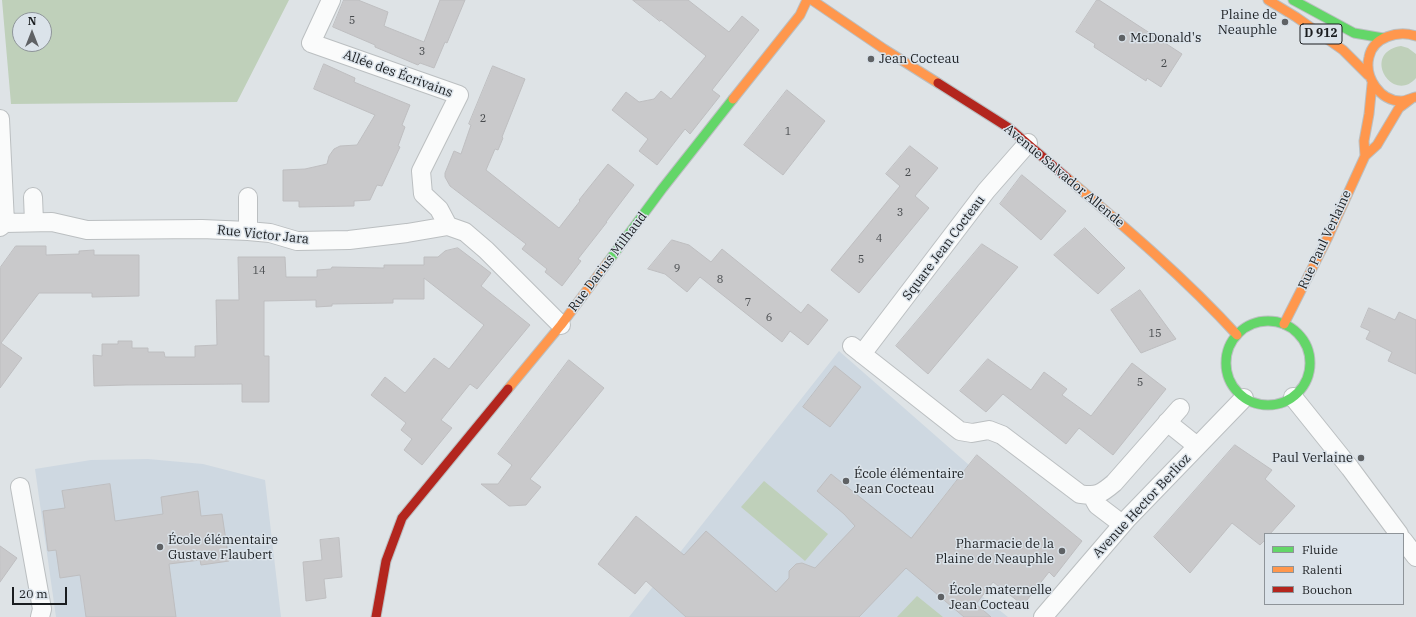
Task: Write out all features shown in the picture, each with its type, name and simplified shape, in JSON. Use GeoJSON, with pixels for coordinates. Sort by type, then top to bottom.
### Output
{"type":"FeatureCollection","features":[{"type":"Feature","properties":{"kind":"street","name":"Allée des Écrivains"},"geometry":{"type":"LineString","coordinates":[[331,0],[311,43],[459,96],[421,171],[423,194],[439,209],[448,226]]}},
{"type":"Feature","properties":{"kind":"street","name":"Rue Darius Milhaud"},"geometry":{"type":"LineString","coordinates":[[376,617],[386,561],[402,518],[561,325],[662,189],[800,16],[807,0]]}},
{"type":"Feature","properties":{"kind":"street","name":"Avenue Salvador Allende"},"geometry":{"type":"LineString","coordinates":[[812,0],[884,49],[1009,128],[1126,228],[1213,309],[1237,335]]}},
{"type":"Feature","properties":{"kind":"street","name":"D 912"},"geometry":{"type":"LineString","coordinates":[[1268,0],[1296,17],[1343,50],[1368,75]]}},
{"type":"Feature","properties":{"kind":"street","name":"D 912"},"geometry":{"type":"LineString","coordinates":[[1293,0],[1354,33],[1383,38]]}},
{"type":"Feature","properties":{"kind":"street"},"geometry":{"type":"LineString","coordinates":[[1414,98],[1402,101],[1389,98],[1378,91],[1372,84],[1368,75],[1367,67],[1371,50],[1383,38],[1392,34],[1401,33],[1416,36]]}},
{"type":"Feature","properties":{"kind":"street","name":"Rue Paul Verlaine"},"geometry":{"type":"LineString","coordinates":[[1365,156],[1364,141],[1372,84]]}},
{"type":"Feature","properties":{"kind":"street","name":"Rue Paul Verlaine"},"geometry":{"type":"LineString","coordinates":[[1284,324],[1328,237],[1365,156],[1377,145],[1389,123],[1400,108],[1414,98]]}},
{"type":"Feature","properties":{"kind":"street"},"geometry":{"type":"LineString","coordinates":[[0,119],[2,225]]}},
{"type":"Feature","properties":{"kind":"street","name":"Square Jean Cocteau"},"geometry":{"type":"LineString","coordinates":[[1028,143],[986,191],[857,350],[960,431],[972,433],[988,430],[1002,435],[1080,494],[1092,496]]}},
{"type":"Feature","properties":{"kind":"street"},"geometry":{"type":"LineString","coordinates":[[33,197],[34,222]]}},
{"type":"Feature","properties":{"kind":"street"},"geometry":{"type":"LineString","coordinates":[[248,197],[248,231]]}},
{"type":"Feature","properties":{"kind":"street","name":"Rue Victor Jara"},"geometry":{"type":"LineString","coordinates":[[2,225],[52,222],[87,230],[202,229],[248,231],[270,234],[297,241],[349,240],[407,234],[448,226]]}},
{"type":"Feature","properties":{"kind":"street"},"geometry":{"type":"LineString","coordinates":[[448,226],[465,232],[486,250],[561,325]]}},
{"type":"Feature","properties":{"kind":"street"},"geometry":{"type":"LineString","coordinates":[[1274,322],[1284,324],[1295,331],[1303,340],[1308,352],[1310,365],[1308,377],[1302,388],[1293,397],[1281,403],[1268,405],[1256,403],[1244,398],[1236,390],[1229,379],[1226,368],[1230,345],[1237,335],[1244,329],[1254,324],[1274,322]]}},
{"type":"Feature","properties":{"kind":"street"},"geometry":{"type":"LineString","coordinates":[[1293,397],[1350,468],[1398,533]]}},
{"type":"Feature","properties":{"kind":"street","name":"Avenue Hector Berlioz"},"geometry":{"type":"LineString","coordinates":[[1043,617],[1122,524],[1244,398]]}},
{"type":"Feature","properties":{"kind":"street"},"geometry":{"type":"LineString","coordinates":[[1122,524],[1098,505],[1092,496],[1102,493],[1114,483],[1180,408]]}},
{"type":"Feature","properties":{"kind":"street"},"geometry":{"type":"LineString","coordinates":[[1167,422],[1197,446]]}},
{"type":"Feature","properties":{"kind":"street"},"geometry":{"type":"LineString","coordinates":[[20,487],[42,609],[40,617]]}},
{"type":"Feature","properties":{"kind":"street"},"geometry":{"type":"LineString","coordinates":[[1404,541],[1416,557]]}},
{"type":"Feature","properties":{"kind":"shaded area","name":"École élémentaire Jean Cocteau"},"geometry":{"type":"Polygon","coordinates":[[[839,351],[969,465],[911,539],[1008,617],[629,617],[839,351]]]}},
{"type":"Feature","properties":{"kind":"shaded area","name":"École élémentaire Gustave Flaubert"},"geometry":{"type":"Polygon","coordinates":[[[148,459],[203,464],[265,480],[281,617],[56,617],[35,469],[91,460],[148,459]]]}},
{"type":"Feature","properties":{"kind":"green space"},"geometry":{"type":"Polygon","coordinates":[[[2,0],[289,0],[237,102],[11,104],[2,0]]]}},
{"type":"Feature","properties":{"kind":"green space"},"geometry":{"type":"Polygon","coordinates":[[[1401,46],[1408,48],[1416,54],[1416,78],[1407,85],[1398,85],[1390,82],[1384,75],[1382,66],[1383,58],[1389,50],[1401,46]]]}},
{"type":"Feature","properties":{"kind":"green space"},"geometry":{"type":"Polygon","coordinates":[[[764,481],[828,534],[805,561],[741,507],[764,481]]]}},
{"type":"Feature","properties":{"kind":"green space"},"geometry":{"type":"Polygon","coordinates":[[[917,596],[943,617],[897,617],[917,596]]]}},
{"type":"Feature","properties":{"kind":"building"},"geometry":{"type":"Polygon","coordinates":[[[344,0],[358,0],[388,12],[384,26],[424,42],[440,0],[465,0],[447,43],[445,42],[434,68],[420,63],[418,65],[333,27],[344,0]]]}},
{"type":"Feature","properties":{"kind":"building"},"geometry":{"type":"Polygon","coordinates":[[[633,0],[688,0],[729,32],[742,16],[759,30],[712,90],[720,96],[690,134],[685,129],[657,165],[639,151],[648,139],[612,110],[626,92],[639,102],[654,99],[661,91],[671,99],[706,56],[633,0]]]}},
{"type":"Feature","properties":{"kind":"building","name":"McDonald's"},"geometry":{"type":"Polygon","coordinates":[[[1097,0],[1182,54],[1161,87],[1147,78],[1146,81],[1094,47],[1095,44],[1076,32],[1097,0]]]}},
{"type":"Feature","properties":{"kind":"building"},"geometry":{"type":"Polygon","coordinates":[[[324,64],[355,78],[354,82],[410,105],[402,125],[405,127],[398,146],[400,147],[382,186],[377,185],[370,200],[354,201],[354,206],[299,207],[299,201],[283,201],[283,170],[305,169],[327,164],[329,156],[334,149],[340,146],[357,145],[375,115],[314,89],[324,64]]]}},
{"type":"Feature","properties":{"kind":"building"},"geometry":{"type":"Polygon","coordinates":[[[493,66],[525,79],[498,150],[495,149],[486,170],[559,228],[608,164],[634,185],[578,259],[581,261],[562,286],[545,272],[547,269],[522,249],[526,244],[450,186],[445,177],[445,173],[454,151],[461,154],[471,125],[469,124],[493,66]]]}},
{"type":"Feature","properties":{"kind":"building"},"geometry":{"type":"Polygon","coordinates":[[[787,90],[825,121],[783,175],[744,145],[787,90]]]}},
{"type":"Feature","properties":{"kind":"building"},"geometry":{"type":"Polygon","coordinates":[[[910,146],[938,168],[915,196],[929,208],[859,293],[831,270],[900,186],[886,174],[910,146]]]}},
{"type":"Feature","properties":{"kind":"building"},"geometry":{"type":"Polygon","coordinates":[[[1022,175],[1066,211],[1041,240],[1000,204],[1022,175]]]}},
{"type":"Feature","properties":{"kind":"building"},"geometry":{"type":"Polygon","coordinates":[[[1085,228],[1125,268],[1098,294],[1054,255],[1085,228]]]}},
{"type":"Feature","properties":{"kind":"building"},"geometry":{"type":"Polygon","coordinates":[[[672,240],[689,245],[711,262],[722,249],[801,313],[808,304],[828,320],[808,345],[790,331],[782,342],[700,277],[687,292],[665,274],[648,269],[672,240]]]}},
{"type":"Feature","properties":{"kind":"building"},"geometry":{"type":"Polygon","coordinates":[[[982,244],[1018,267],[928,374],[896,346],[982,244]]]}},
{"type":"Feature","properties":{"kind":"building"},"geometry":{"type":"Polygon","coordinates":[[[16,246],[46,246],[46,255],[79,254],[79,251],[94,250],[94,255],[139,255],[139,296],[92,297],[92,293],[39,293],[1,343],[22,358],[0,388],[0,268],[16,246]]]}},
{"type":"Feature","properties":{"kind":"building"},"geometry":{"type":"Polygon","coordinates":[[[458,248],[491,273],[481,286],[530,325],[477,389],[470,384],[441,420],[452,428],[422,465],[404,450],[412,439],[401,430],[406,423],[371,395],[385,377],[405,393],[434,358],[449,369],[484,325],[424,278],[424,299],[393,299],[393,303],[332,304],[332,306],[316,307],[316,300],[264,301],[264,356],[269,356],[269,402],[242,402],[242,384],[94,386],[93,355],[102,356],[102,344],[118,344],[118,341],[132,341],[132,348],[148,348],[148,352],[164,352],[165,357],[195,357],[195,346],[217,345],[216,300],[239,300],[238,257],[285,257],[286,277],[317,277],[317,270],[331,269],[332,267],[384,268],[384,265],[424,265],[424,257],[438,257],[445,251],[458,248]]]}},
{"type":"Feature","properties":{"kind":"building"},"geometry":{"type":"Polygon","coordinates":[[[1140,290],[1176,339],[1141,353],[1111,310],[1140,290]]]}},
{"type":"Feature","properties":{"kind":"building"},"geometry":{"type":"Polygon","coordinates":[[[1369,308],[1395,320],[1399,312],[1416,320],[1416,374],[1388,361],[1392,352],[1366,339],[1370,331],[1361,327],[1369,308]]]}},
{"type":"Feature","properties":{"kind":"building"},"geometry":{"type":"Polygon","coordinates":[[[988,359],[1031,390],[1044,372],[1067,389],[1062,395],[1091,416],[1132,363],[1166,389],[1113,455],[1079,428],[1066,444],[1003,394],[986,412],[960,391],[988,359]]]}},
{"type":"Feature","properties":{"kind":"building"},"geometry":{"type":"Polygon","coordinates":[[[569,360],[604,388],[530,479],[541,487],[526,505],[509,506],[481,484],[498,484],[512,465],[498,454],[569,360]]]}},
{"type":"Feature","properties":{"kind":"building"},"geometry":{"type":"Polygon","coordinates":[[[835,366],[861,387],[830,427],[803,407],[835,366]]]}},
{"type":"Feature","properties":{"kind":"building"},"geometry":{"type":"Polygon","coordinates":[[[1235,445],[1272,470],[1265,479],[1295,506],[1271,533],[1264,533],[1264,541],[1260,545],[1232,523],[1190,573],[1154,537],[1235,445]]]}},
{"type":"Feature","properties":{"kind":"building"},"geometry":{"type":"Polygon","coordinates":[[[977,455],[1082,541],[1054,577],[1049,572],[1023,605],[993,582],[976,604],[991,617],[964,617],[906,568],[859,617],[686,617],[646,581],[635,594],[598,564],[636,516],[684,555],[706,531],[776,592],[789,578],[789,571],[796,564],[802,563],[815,568],[855,526],[844,514],[817,491],[831,474],[911,538],[977,455]]]}},
{"type":"Feature","properties":{"kind":"building"},"geometry":{"type":"Polygon","coordinates":[[[110,484],[115,521],[163,514],[161,497],[198,491],[201,516],[222,514],[229,561],[201,565],[200,560],[169,564],[176,617],[86,617],[80,575],[60,578],[56,550],[48,551],[43,511],[65,508],[62,491],[110,484]]]}},
{"type":"Feature","properties":{"kind":"building"},"geometry":{"type":"Polygon","coordinates":[[[339,538],[342,577],[324,579],[326,598],[306,601],[303,562],[322,560],[320,540],[339,538]]]}},
{"type":"Feature","properties":{"kind":"building"},"geometry":{"type":"Polygon","coordinates":[[[0,546],[17,558],[0,582],[0,546]]]}},
{"type":"Feature","properties":{"kind":"traffic: fast"},"geometry":{"type":"LineString","coordinates":[[1293,0],[1354,33],[1383,38]]}},
{"type":"Feature","properties":{"kind":"traffic: fast"},"geometry":{"type":"LineString","coordinates":[[608,262],[662,189],[733,99]]}},
{"type":"Feature","properties":{"kind":"traffic: fast"},"geometry":{"type":"LineString","coordinates":[[1268,321],[1276,322],[1291,328],[1303,340],[1309,355],[1310,363],[1309,371],[1303,386],[1291,398],[1276,404],[1268,405],[1260,404],[1245,398],[1233,386],[1227,371],[1226,363],[1227,355],[1233,340],[1245,328],[1260,322],[1268,321]]}},
{"type":"Feature","properties":{"kind":"traffic: slow"},"geometry":{"type":"LineString","coordinates":[[733,99],[800,15],[807,0]]}},
{"type":"Feature","properties":{"kind":"traffic: slow"},"geometry":{"type":"LineString","coordinates":[[812,0],[884,49],[938,83]]}},
{"type":"Feature","properties":{"kind":"traffic: slow"},"geometry":{"type":"LineString","coordinates":[[1268,0],[1296,17],[1343,50],[1368,75]]}},
{"type":"Feature","properties":{"kind":"traffic: slow"},"geometry":{"type":"LineString","coordinates":[[1416,36],[1402,34],[1394,35],[1381,40],[1371,50],[1368,65],[1371,80],[1386,97],[1401,101],[1416,97]]}},
{"type":"Feature","properties":{"kind":"traffic: slow"},"geometry":{"type":"LineString","coordinates":[[1365,156],[1364,141],[1372,84]]}},
{"type":"Feature","properties":{"kind":"traffic: slow"},"geometry":{"type":"LineString","coordinates":[[1284,324],[1328,237],[1365,156],[1377,145],[1399,108],[1411,99]]}},
{"type":"Feature","properties":{"kind":"traffic: slow"},"geometry":{"type":"LineString","coordinates":[[1067,178],[1176,273],[1237,335]]}},
{"type":"Feature","properties":{"kind":"traffic: slow"},"geometry":{"type":"LineString","coordinates":[[508,389],[561,325],[608,262]]}},
{"type":"Feature","properties":{"kind":"traffic: jam"},"geometry":{"type":"LineString","coordinates":[[938,83],[1009,128],[1067,178]]}},
{"type":"Feature","properties":{"kind":"traffic: jam"},"geometry":{"type":"LineString","coordinates":[[376,617],[386,561],[402,518],[508,389]]}},
{"type":"Feature","properties":{"kind":"place","name":"Plaine de Neauphle"},"geometry":{"type":"Point","coordinates":[1285,22]}},
{"type":"Feature","properties":{"kind":"place","name":"McDonald's"},"geometry":{"type":"Point","coordinates":[1122,38]}},
{"type":"Feature","properties":{"kind":"place","name":"Jean Cocteau"},"geometry":{"type":"Point","coordinates":[871,59]}},
{"type":"Feature","properties":{"kind":"place","name":"Paul Verlaine"},"geometry":{"type":"Point","coordinates":[1361,458]}},
{"type":"Feature","properties":{"kind":"place","name":"École élémentaire Jean Cocteau"},"geometry":{"type":"Point","coordinates":[846,481]}},
{"type":"Feature","properties":{"kind":"place","name":"École élémentaire Gustave Flaubert"},"geometry":{"type":"Point","coordinates":[160,547]}},
{"type":"Feature","properties":{"kind":"place","name":"Pharmacie de la Plaine de Neauphle"},"geometry":{"type":"Point","coordinates":[1062,551]}},
{"type":"Feature","properties":{"kind":"place","name":"École maternelle Jean Cocteau"},"geometry":{"type":"Point","coordinates":[941,597]}}]}
